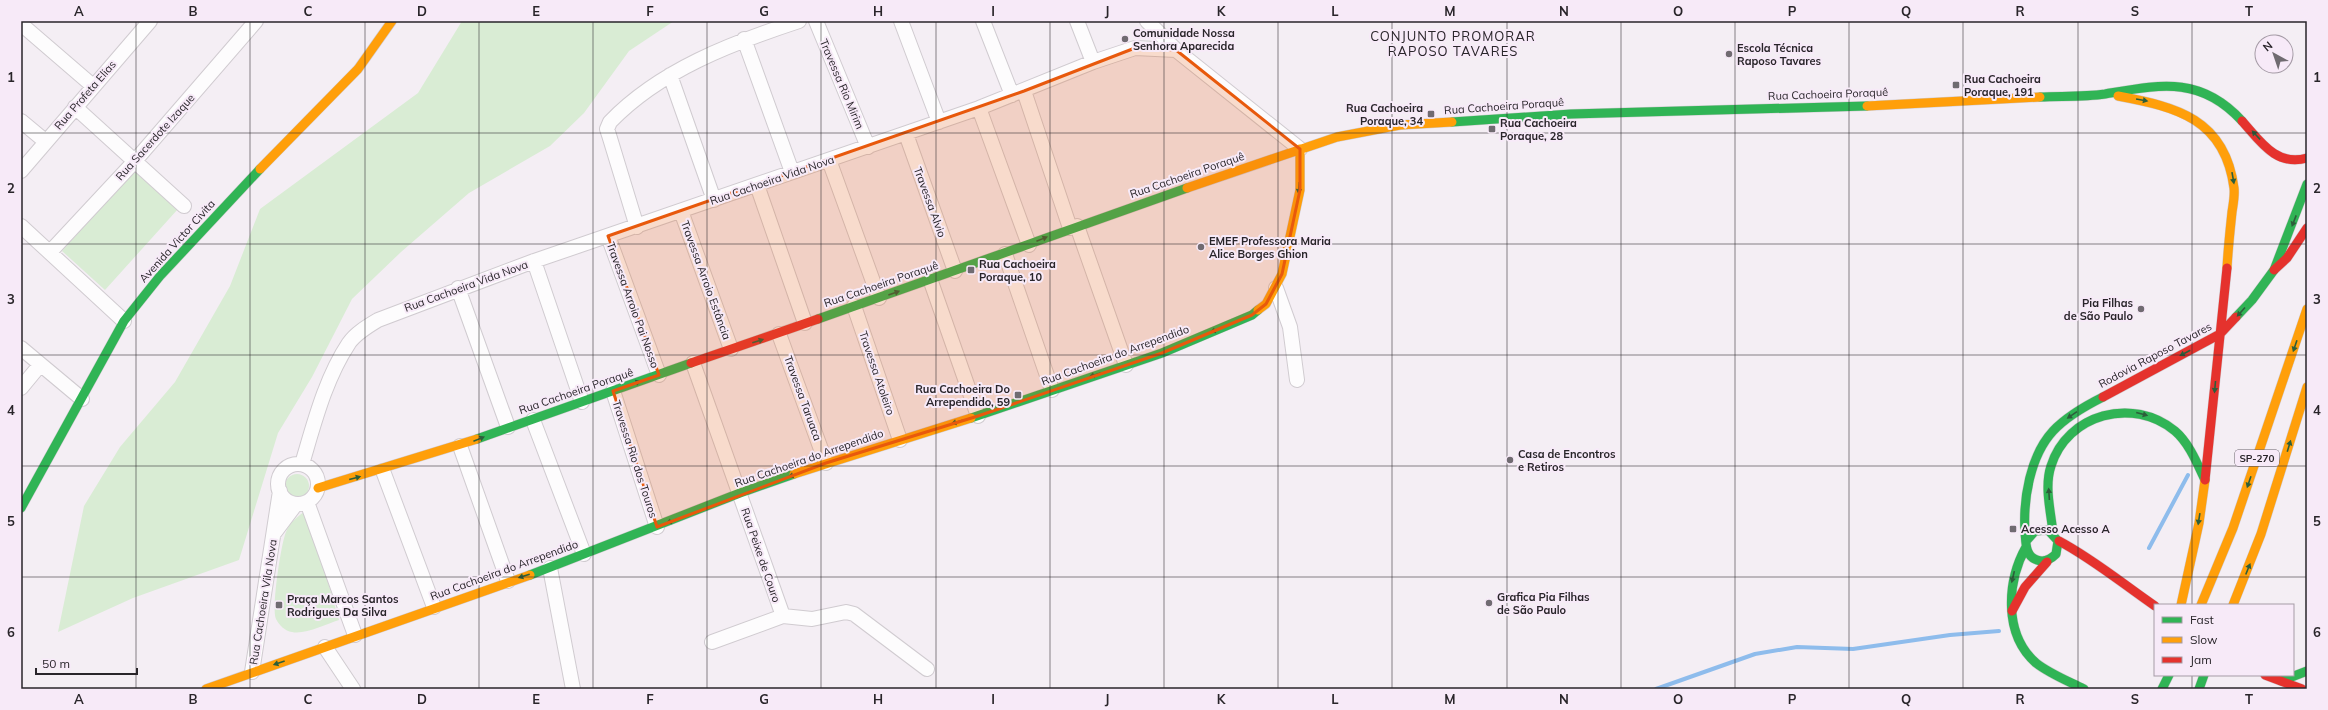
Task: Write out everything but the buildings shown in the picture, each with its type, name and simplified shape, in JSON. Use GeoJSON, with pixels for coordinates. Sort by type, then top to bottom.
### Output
{"type":"FeatureCollection","features":[{"type":"Feature","properties":{"kind":"main road","name":"Avenida Victor Civita"},"geometry":{"type":"LineString","coordinates":[[21,508],[124,321],[160,276],[305,121],[358,69],[392,21]]}},
{"type":"Feature","properties":{"kind":"main road","name":"Rua Cachoeira Poraquê"},"geometry":{"type":"LineString","coordinates":[[318,488],[383,471],[460,446],[508,427],[533,420],[779,334],[805,323],[930,279],[1005,254],[1073,227],[1300,149],[1336,137],[1400,125],[1571,114],[1810,108],[2104,94],[2143,86],[2188,86],[2209,94],[2228,106],[2275,155],[2290,161],[2307,158]]}},
{"type":"Feature","properties":{"kind":"main road","name":"Rua Cachoeira Poraquê"},"geometry":{"type":"LineString","coordinates":[[2104,94],[2168,105],[2190,114],[2210,130],[2223,148],[2230,166],[2234,189],[2211,437],[2199,523],[2181,604]]}},
{"type":"Feature","properties":{"kind":"main road","name":"Rua Cachoeira do Arrependido"},"geometry":{"type":"LineString","coordinates":[[206,689],[434,607],[550,568],[740,493],[978,416],[1126,364],[1162,353],[1252,316],[1266,304],[1276,288],[1282,274],[1300,190],[1300,149]]}},
{"type":"Feature","properties":{"kind":"main road","name":"Rodovia Raposo Tavares"},"geometry":{"type":"LineString","coordinates":[[2027,543],[2024,521],[2026,497],[2032,473],[2040,451],[2052,432],[2069,416],[2220,334],[2266,282],[2274,270],[2307,184]]}},
{"type":"Feature","properties":{"kind":"main road"},"geometry":{"type":"LineString","coordinates":[[2274,270],[2287,258],[2307,228]]}},
{"type":"Feature","properties":{"kind":"main road"},"geometry":{"type":"LineString","coordinates":[[2243,293],[2266,282]]}},
{"type":"Feature","properties":{"kind":"main road"},"geometry":{"type":"LineString","coordinates":[[2223,299],[2233,297]]}},
{"type":"Feature","properties":{"kind":"main road","name":"SP-270"},"geometry":{"type":"LineString","coordinates":[[2201,604],[2233,528],[2307,309]]}},
{"type":"Feature","properties":{"kind":"main road","name":"SP-270"},"geometry":{"type":"LineString","coordinates":[[2233,604],[2262,534],[2307,387]]}},
{"type":"Feature","properties":{"kind":"main road"},"geometry":{"type":"LineString","coordinates":[[2154,605],[2100,568],[2087,556],[2059,541],[2053,532],[2049,478],[2056,453],[2062,443],[2082,425],[2104,414],[2129,411],[2141,412],[2166,424],[2184,440],[2205,480]]}},
{"type":"Feature","properties":{"kind":"main road"},"geometry":{"type":"LineString","coordinates":[[2053,532],[2042,529],[2030,535],[2015,569],[2011,584],[2012,611],[2020,643],[2031,658],[2084,689]]}},
{"type":"Feature","properties":{"kind":"main road"},"geometry":{"type":"LineString","coordinates":[[2012,611],[2025,587],[2058,552],[2059,541]]}},
{"type":"Feature","properties":{"kind":"main road"},"geometry":{"type":"LineString","coordinates":[[2027,543],[2031,557],[2041,562],[2051,559],[2069,558],[2100,568]]}},
{"type":"Feature","properties":{"kind":"main road"},"geometry":{"type":"LineString","coordinates":[[2281,681],[2307,671]]}},
{"type":"Feature","properties":{"kind":"main road"},"geometry":{"type":"LineString","coordinates":[[2155,689],[2160,676]]}},
{"type":"Feature","properties":{"kind":"main road"},"geometry":{"type":"LineString","coordinates":[[2162,689],[2168,676]]}},
{"type":"Feature","properties":{"kind":"main road"},"geometry":{"type":"LineString","coordinates":[[2199,689],[2204,676]]}},
{"type":"Feature","properties":{"kind":"main road"},"geometry":{"type":"LineString","coordinates":[[2268,676],[2302,689]]}},
{"type":"Feature","properties":{"kind":"street","name":"Rua Profeta Elias"},"geometry":{"type":"LineString","coordinates":[[21,171],[45,141],[150,21]]}},
{"type":"Feature","properties":{"kind":"street","name":"Rua Sacerdote Izaque"},"geometry":{"type":"LineString","coordinates":[[51,251],[134,162],[256,21]]}},
{"type":"Feature","properties":{"kind":"street"},"geometry":{"type":"LineString","coordinates":[[637,227],[607,129],[610,122],[670,75],[744,39],[799,21]]}},
{"type":"Feature","properties":{"kind":"street","name":"Travessa Rio Mirim"},"geometry":{"type":"LineString","coordinates":[[816,21],[868,146]]}},
{"type":"Feature","properties":{"kind":"street"},"geometry":{"type":"LineString","coordinates":[[901,21],[939,122]]}},
{"type":"Feature","properties":{"kind":"street"},"geometry":{"type":"LineString","coordinates":[[983,21],[1018,93],[1073,227],[1126,364]]}},
{"type":"Feature","properties":{"kind":"street"},"geometry":{"type":"LineString","coordinates":[[1077,21],[1093,62]]}},
{"type":"Feature","properties":{"kind":"street"},"geometry":{"type":"LineString","coordinates":[[1147,21],[1176,50],[1300,149]]}},
{"type":"Feature","properties":{"kind":"street"},"geometry":{"type":"LineString","coordinates":[[21,24],[93,86]]}},
{"type":"Feature","properties":{"kind":"street"},"geometry":{"type":"LineString","coordinates":[[744,39],[792,172]]}},
{"type":"Feature","properties":{"kind":"street","name":"Rua Cachoeira Vida Nova"},"geometry":{"type":"LineString","coordinates":[[302,464],[323,400],[349,342],[378,320],[458,288],[534,261],[637,227],[979,108],[1093,62],[1134,48],[1176,50]]}},
{"type":"Feature","properties":{"kind":"street"},"geometry":{"type":"LineString","coordinates":[[670,75],[714,200]]}},
{"type":"Feature","properties":{"kind":"street"},"geometry":{"type":"LineString","coordinates":[[75,107],[184,206]]}},
{"type":"Feature","properties":{"kind":"street"},"geometry":{"type":"LineString","coordinates":[[979,108],[1029,245]]}},
{"type":"Feature","properties":{"kind":"street"},"geometry":{"type":"LineString","coordinates":[[21,121],[45,141]]}},
{"type":"Feature","properties":{"kind":"street","name":"Travessa Alvio"},"geometry":{"type":"LineString","coordinates":[[906,134],[955,271]]}},
{"type":"Feature","properties":{"kind":"street"},"geometry":{"type":"LineString","coordinates":[[829,160],[879,298]]}},
{"type":"Feature","properties":{"kind":"street"},"geometry":{"type":"LineString","coordinates":[[757,185],[805,323]]}},
{"type":"Feature","properties":{"kind":"street","name":"Travessa Arroio Estância"},"geometry":{"type":"LineString","coordinates":[[681,211],[731,350]]}},
{"type":"Feature","properties":{"kind":"street"},"geometry":{"type":"LineString","coordinates":[[21,226],[51,251],[124,321]]}},
{"type":"Feature","properties":{"kind":"street","name":"Travessa Arroio Pai Nosso"},"geometry":{"type":"LineString","coordinates":[[608,236],[659,375]]}},
{"type":"Feature","properties":{"kind":"street"},"geometry":{"type":"LineString","coordinates":[[1005,254],[1052,390]]}},
{"type":"Feature","properties":{"kind":"street"},"geometry":{"type":"LineString","coordinates":[[534,261],[582,402]]}},
{"type":"Feature","properties":{"kind":"street"},"geometry":{"type":"LineString","coordinates":[[930,279],[978,416]]}},
{"type":"Feature","properties":{"kind":"street"},"geometry":{"type":"LineString","coordinates":[[458,288],[508,427]]}},
{"type":"Feature","properties":{"kind":"street"},"geometry":{"type":"LineString","coordinates":[[1276,288],[1290,327],[1297,380]]}},
{"type":"Feature","properties":{"kind":"street","name":"Travessa Atoleiro"},"geometry":{"type":"LineString","coordinates":[[854,306],[900,440]]}},
{"type":"Feature","properties":{"kind":"street","name":"Travessa Taruaca"},"geometry":{"type":"LineString","coordinates":[[779,334],[826,464]]}},
{"type":"Feature","properties":{"kind":"street"},"geometry":{"type":"LineString","coordinates":[[21,348],[82,399]]}},
{"type":"Feature","properties":{"kind":"street"},"geometry":{"type":"LineString","coordinates":[[693,363],[740,493]]}},
{"type":"Feature","properties":{"kind":"street"},"geometry":{"type":"LineString","coordinates":[[21,388],[40,365]]}},
{"type":"Feature","properties":{"kind":"street","name":"Travessa Rio dos Touros"},"geometry":{"type":"LineString","coordinates":[[613,391],[657,527]]}},
{"type":"Feature","properties":{"kind":"street"},"geometry":{"type":"LineString","coordinates":[[533,420],[584,554]]}},
{"type":"Feature","properties":{"kind":"street"},"geometry":{"type":"LineString","coordinates":[[460,446],[508,581]]}},
{"type":"Feature","properties":{"kind":"street"},"geometry":{"type":"LineString","coordinates":[[302,464],[315,473],[318,488],[314,496],[302,503],[287,500],[280,491],[279,479],[281,474],[290,466],[302,464]]}},
{"type":"Feature","properties":{"kind":"street"},"geometry":{"type":"LineString","coordinates":[[383,471],[434,607]]}},
{"type":"Feature","properties":{"kind":"street","name":"Rua Cachoeira Vila Nova"},"geometry":{"type":"LineString","coordinates":[[252,672],[280,491]]}},
{"type":"Feature","properties":{"kind":"street","name":"Rua Peixe de Couro"},"geometry":{"type":"LineString","coordinates":[[740,493],[783,616]]}},
{"type":"Feature","properties":{"kind":"street"},"geometry":{"type":"LineString","coordinates":[[302,503],[355,635]]}},
{"type":"Feature","properties":{"kind":"street","name":"Rua Cachoeira Vila Nova"},"geometry":{"type":"LineString","coordinates":[[274,532],[302,503]]}},
{"type":"Feature","properties":{"kind":"street"},"geometry":{"type":"LineString","coordinates":[[550,568],[573,689]]}},
{"type":"Feature","properties":{"kind":"street","name":"Rua Peixe de Couro"},"geometry":{"type":"LineString","coordinates":[[712,642],[783,616],[812,619],[846,612],[854,614],[927,669]]}},
{"type":"Feature","properties":{"kind":"street"},"geometry":{"type":"LineString","coordinates":[[325,647],[353,689]]}},
{"type":"Feature","properties":{"kind":"highlighted area"},"geometry":{"type":"Polygon","coordinates":[[[1135,48],[1176,50],[1300,149],[1300,190],[1282,274],[1266,304],[1252,315],[1162,353],[978,416],[826,463],[657,527],[613,391],[659,375],[608,236],[1024,91],[1135,48]]]}},
{"type":"Feature","properties":{"kind":"green space"},"geometry":{"type":"Polygon","coordinates":[[[462,21],[674,21],[629,51],[584,113],[550,146],[469,193],[401,252],[352,299],[312,377],[278,433],[239,560],[133,598],[58,632],[84,506],[120,447],[175,382],[230,286],[260,209],[418,93],[462,21]]]}},
{"type":"Feature","properties":{"kind":"green space"},"geometry":{"type":"Polygon","coordinates":[[[134,170],[178,209],[105,290],[62,251],[134,170]]]}},
{"type":"Feature","properties":{"kind":"green space"},"geometry":{"type":"Polygon","coordinates":[[[297,474],[302,475],[308,481],[308,491],[302,497],[297,498],[292,497],[286,491],[285,486],[286,481],[292,475],[297,474]]]}},
{"type":"Feature","properties":{"kind":"green space"},"geometry":{"type":"Polygon","coordinates":[[[307,510],[339,620],[309,631],[297,633],[282,627],[276,619],[275,603],[277,576],[286,532],[290,525],[307,510]]]}},
{"type":"Feature","properties":{"kind":"waterway"},"geometry":{"type":"LineString","coordinates":[[2149,548],[2188,475]]}},
{"type":"Feature","properties":{"kind":"waterway"},"geometry":{"type":"LineString","coordinates":[[1656,689],[1755,654],[1797,647],[1853,649],[1950,635],[1999,631]]}},
{"type":"Feature","properties":{"kind":"traffic: fast"},"geometry":{"type":"LineString","coordinates":[[2040,97],[2089,96],[2161,86],[2178,87],[2194,90],[2210,96],[2226,106],[2242,121]]}},
{"type":"Feature","properties":{"kind":"traffic: fast"},"geometry":{"type":"LineString","coordinates":[[1452,122],[1571,114],[1867,106]]}},
{"type":"Feature","properties":{"kind":"traffic: fast"},"geometry":{"type":"LineString","coordinates":[[21,508],[124,321],[160,276],[260,169]]}},
{"type":"Feature","properties":{"kind":"traffic: fast"},"geometry":{"type":"LineString","coordinates":[[2236,317],[2252,300],[2274,270],[2307,184]]}},
{"type":"Feature","properties":{"kind":"traffic: fast"},"geometry":{"type":"LineString","coordinates":[[818,319],[1187,188]]}},
{"type":"Feature","properties":{"kind":"traffic: fast"},"geometry":{"type":"LineString","coordinates":[[971,418],[1162,353],[1252,315],[1258,310]]}},
{"type":"Feature","properties":{"kind":"traffic: fast"},"geometry":{"type":"LineString","coordinates":[[477,439],[691,363]]}},
{"type":"Feature","properties":{"kind":"traffic: fast"},"geometry":{"type":"LineString","coordinates":[[2027,540],[2035,531],[2048,530],[2058,541],[2056,554],[2048,560],[2040,561],[2033,558],[2028,552],[2025,532],[2025,506],[2030,478],[2039,453],[2045,441],[2053,431],[2076,412],[2103,397]]}},
{"type":"Feature","properties":{"kind":"traffic: fast"},"geometry":{"type":"LineString","coordinates":[[2053,533],[2048,491],[2051,466],[2059,448],[2071,434],[2086,423],[2103,416],[2122,413],[2140,414],[2158,420],[2175,431],[2184,441],[2205,480]]}},
{"type":"Feature","properties":{"kind":"traffic: fast"},"geometry":{"type":"LineString","coordinates":[[530,575],[740,493],[794,474]]}},
{"type":"Feature","properties":{"kind":"traffic: fast"},"geometry":{"type":"LineString","coordinates":[[2026,547],[2015,575],[2012,591],[2013,623],[2018,637],[2025,651],[2041,667],[2084,689]]}},
{"type":"Feature","properties":{"kind":"traffic: fast"},"geometry":{"type":"LineString","coordinates":[[2281,681],[2307,671]]}},
{"type":"Feature","properties":{"kind":"traffic: fast"},"geometry":{"type":"LineString","coordinates":[[2162,689],[2168,676]]}},
{"type":"Feature","properties":{"kind":"traffic: fast"},"geometry":{"type":"LineString","coordinates":[[2199,689],[2204,676]]}},
{"type":"Feature","properties":{"kind":"traffic: slow"},"geometry":{"type":"LineString","coordinates":[[260,169],[358,69],[392,21]]}},
{"type":"Feature","properties":{"kind":"traffic: slow"},"geometry":{"type":"LineString","coordinates":[[2118,96],[2160,105],[2195,120],[2209,131],[2220,146],[2229,165],[2234,188],[2227,268]]}},
{"type":"Feature","properties":{"kind":"traffic: slow"},"geometry":{"type":"LineString","coordinates":[[1867,106],[2040,97]]}},
{"type":"Feature","properties":{"kind":"traffic: slow"},"geometry":{"type":"LineString","coordinates":[[1187,188],[1337,137],[1400,125],[1452,122]]}},
{"type":"Feature","properties":{"kind":"traffic: slow"},"geometry":{"type":"LineString","coordinates":[[1258,310],[1266,304],[1282,274],[1300,190],[1300,149]]}},
{"type":"Feature","properties":{"kind":"traffic: slow"},"geometry":{"type":"LineString","coordinates":[[2201,604],[2233,528],[2307,309]]}},
{"type":"Feature","properties":{"kind":"traffic: slow"},"geometry":{"type":"LineString","coordinates":[[2233,604],[2261,534],[2307,387]]}},
{"type":"Feature","properties":{"kind":"traffic: slow"},"geometry":{"type":"LineString","coordinates":[[794,474],[971,418]]}},
{"type":"Feature","properties":{"kind":"traffic: slow"},"geometry":{"type":"LineString","coordinates":[[318,488],[477,439]]}},
{"type":"Feature","properties":{"kind":"traffic: slow"},"geometry":{"type":"LineString","coordinates":[[2181,604],[2199,523],[2205,480]]}},
{"type":"Feature","properties":{"kind":"traffic: slow"},"geometry":{"type":"LineString","coordinates":[[206,689],[530,575]]}},
{"type":"Feature","properties":{"kind":"traffic: jam"},"geometry":{"type":"LineString","coordinates":[[2242,121],[2262,144],[2278,156],[2296,160],[2307,158]]}},
{"type":"Feature","properties":{"kind":"traffic: jam"},"geometry":{"type":"LineString","coordinates":[[2274,270],[2287,258],[2307,228]]}},
{"type":"Feature","properties":{"kind":"traffic: jam"},"geometry":{"type":"LineString","coordinates":[[2205,480],[2227,268]]}},
{"type":"Feature","properties":{"kind":"traffic: jam"},"geometry":{"type":"LineString","coordinates":[[2103,397],[2220,334],[2236,317]]}},
{"type":"Feature","properties":{"kind":"traffic: jam"},"geometry":{"type":"LineString","coordinates":[[691,363],[818,319]]}},
{"type":"Feature","properties":{"kind":"traffic: jam"},"geometry":{"type":"LineString","coordinates":[[2059,541],[2096,564],[2154,605]]}},
{"type":"Feature","properties":{"kind":"traffic: jam"},"geometry":{"type":"LineString","coordinates":[[2012,611],[2025,587],[2047,562]]}},
{"type":"Feature","properties":{"kind":"traffic: jam"},"geometry":{"type":"LineString","coordinates":[[2268,676],[2302,689]]}},
{"type":"Feature","properties":{"kind":"place","name":"Comunidade Nossa Senhora Aparecida"},"geometry":{"type":"Point","coordinates":[1125,39]}},
{"type":"Feature","properties":{"kind":"place","name":"Escola Técnica Raposo Tavares"},"geometry":{"type":"Point","coordinates":[1729,54]}},
{"type":"Feature","properties":{"kind":"place","name":"Rua Cachoeira Poraque, 191"},"geometry":{"type":"Point","coordinates":[1956,85]}},
{"type":"Feature","properties":{"kind":"place","name":"Rua Cachoeira Poraque, 34"},"geometry":{"type":"Point","coordinates":[1431,114]}},
{"type":"Feature","properties":{"kind":"place","name":"Rua Cachoeira Poraque, 28"},"geometry":{"type":"Point","coordinates":[1492,129]}},
{"type":"Feature","properties":{"kind":"place","name":"EMEF Professora Maria Alice Borges Ghion"},"geometry":{"type":"Point","coordinates":[1201,247]}},
{"type":"Feature","properties":{"kind":"place","name":"Rua Cachoeira Poraque, 10"},"geometry":{"type":"Point","coordinates":[971,270]}},
{"type":"Feature","properties":{"kind":"place","name":"Pia Filhas de São Paulo"},"geometry":{"type":"Point","coordinates":[2141,309]}},
{"type":"Feature","properties":{"kind":"place","name":"Rua Cachoeira Do Arrependido, 59"},"geometry":{"type":"Point","coordinates":[1018,395]}},
{"type":"Feature","properties":{"kind":"place","name":"Casa de Encontros e Retiros"},"geometry":{"type":"Point","coordinates":[1510,460]}},
{"type":"Feature","properties":{"kind":"place","name":"Acesso Acesso A"},"geometry":{"type":"Point","coordinates":[2013,529]}},
{"type":"Feature","properties":{"kind":"place","name":"Grafica Pia Filhas de São Paulo"},"geometry":{"type":"Point","coordinates":[1489,603]}},
{"type":"Feature","properties":{"kind":"place","name":"Praça Marcos Santos Rodrigues Da Silva"},"geometry":{"type":"Point","coordinates":[279,605]}},
{"type":"Feature","properties":{"kind":"district","name":"CONJUNTO PROMORAR RAPOSO TAVARES"},"geometry":{"type":"Point","coordinates":[1453,44]}}]}
